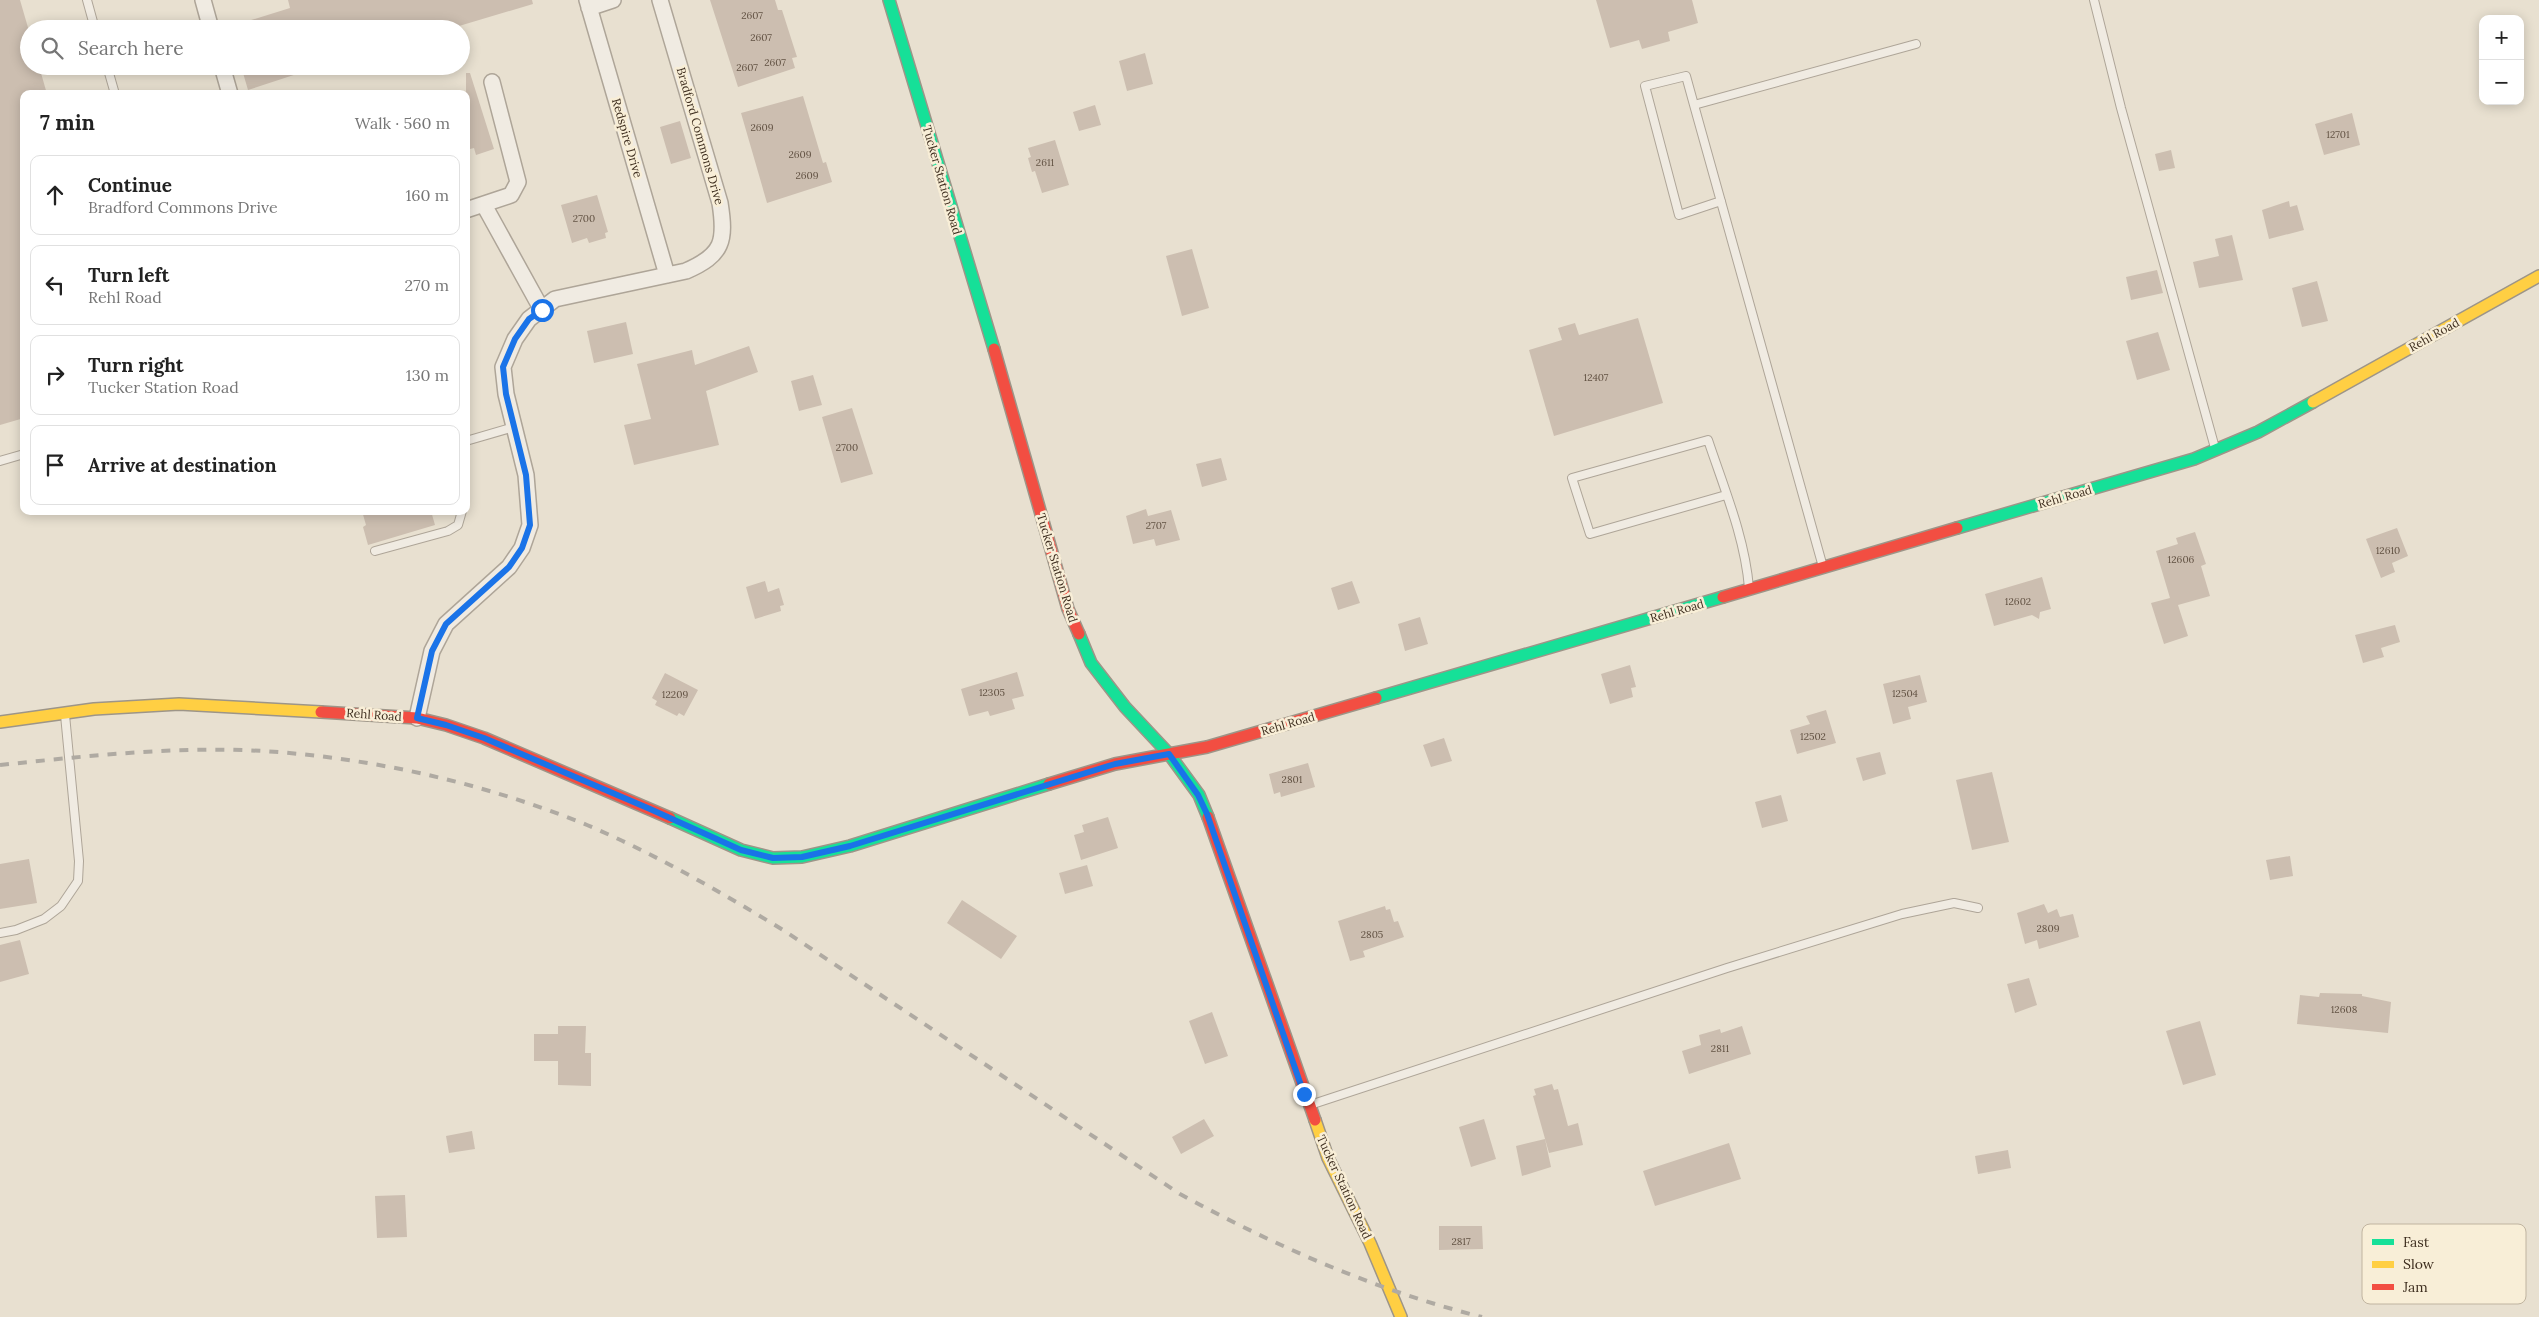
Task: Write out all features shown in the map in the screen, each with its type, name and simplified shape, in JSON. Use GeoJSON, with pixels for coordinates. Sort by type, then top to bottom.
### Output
{"type":"FeatureCollection","features":[{"type":"Feature","properties":{"kind":"street"},"geometry":{"type":"LineString","coordinates":[[203,0],[209,20]]}},
{"type":"Feature","properties":{"kind":"street"},"geometry":{"type":"LineString","coordinates":[[588,4],[613,0]]}},
{"type":"Feature","properties":{"kind":"street","name":"Bradford Commons Drive"},"geometry":{"type":"LineString","coordinates":[[417,718],[432,651],[446,624],[509,567],[522,548],[530,525],[526,475],[506,394],[503,367],[515,339],[529,319],[555,300],[686,271],[702,264],[719,249],[724,226],[720,203],[660,0]]}},
{"type":"Feature","properties":{"kind":"street","name":"Tucker Station Road"},"geometry":{"type":"LineString","coordinates":[[889,0],[998,362],[1068,609],[1091,663],[1125,707],[1169,754],[1198,795],[1207,814],[1308,1106],[1328,1158],[1370,1243],[1401,1317]]}},
{"type":"Feature","properties":{"kind":"street","name":"Redspire Drive"},"geometry":{"type":"LineString","coordinates":[[588,4],[667,275]]}},
{"type":"Feature","properties":{"kind":"street"},"geometry":{"type":"LineString","coordinates":[[225,75],[229,90]]}},
{"type":"Feature","properties":{"kind":"street"},"geometry":{"type":"LineString","coordinates":[[470,209],[511,196],[518,182],[492,82]]}},
{"type":"Feature","properties":{"kind":"street"},"geometry":{"type":"LineString","coordinates":[[484,204],[542,310]]}},
{"type":"Feature","properties":{"kind":"street","name":"Rehl Road"},"geometry":{"type":"LineString","coordinates":[[0,722],[132,706],[179,704],[417,718],[446,725],[484,738],[741,850],[773,858],[802,857],[850,846],[1115,764],[1207,747],[1823,569],[2194,459],[2258,432],[2539,276]]}},
{"type":"Feature","properties":{"kind":"lane"},"geometry":{"type":"LineString","coordinates":[[87,0],[93,20]]}},
{"type":"Feature","properties":{"kind":"lane"},"geometry":{"type":"LineString","coordinates":[[2094,0],[2121,108],[2216,450]]}},
{"type":"Feature","properties":{"kind":"lane"},"geometry":{"type":"LineString","coordinates":[[1694,105],[1916,44]]}},
{"type":"Feature","properties":{"kind":"lane"},"geometry":{"type":"LineString","coordinates":[[110,75],[114,90]]}},
{"type":"Feature","properties":{"kind":"lane"},"geometry":{"type":"LineString","coordinates":[[1721,201],[1679,215],[1645,86],[1686,76],[1721,201],[1823,569]]}},
{"type":"Feature","properties":{"kind":"lane"},"geometry":{"type":"LineString","coordinates":[[470,440],[514,427]]}},
{"type":"Feature","properties":{"kind":"lane"},"geometry":{"type":"LineString","coordinates":[[1726,496],[1590,534],[1572,478],[1708,440],[1747,560],[1750,590]]}},
{"type":"Feature","properties":{"kind":"lane"},"geometry":{"type":"LineString","coordinates":[[0,461],[20,455]]}},
{"type":"Feature","properties":{"kind":"lane"},"geometry":{"type":"LineString","coordinates":[[375,552],[448,531],[458,525],[461,515]]}},
{"type":"Feature","properties":{"kind":"lane"},"geometry":{"type":"LineString","coordinates":[[0,933],[16,930],[44,919],[61,906],[78,881],[79,861],[64,713]]}},
{"type":"Feature","properties":{"kind":"lane"},"geometry":{"type":"LineString","coordinates":[[1308,1106],[1727,968],[1902,914],[1954,903],[1978,908]]}},
{"type":"Feature","properties":{"kind":"building"},"geometry":{"type":"Polygon","coordinates":[[[0,0],[20,0],[26,20],[20,20],[20,75],[42,75],[46,90],[20,90],[20,419],[0,425],[0,0]]]}},
{"type":"Feature","properties":{"kind":"building"},"geometry":{"type":"Polygon","coordinates":[[[288,0],[532,0],[533,4],[470,23],[470,20],[251,20],[290,8],[288,0]]]}},
{"type":"Feature","properties":{"kind":"building"},"geometry":{"type":"Polygon","coordinates":[[[710,0],[775,0],[778,10],[782,10],[797,57],[792,58],[795,68],[738,87],[710,0]]]}},
{"type":"Feature","properties":{"kind":"building"},"geometry":{"type":"Polygon","coordinates":[[[1596,0],[1692,0],[1698,23],[1668,32],[1670,41],[1642,49],[1639,40],[1610,48],[1596,0]]]}},
{"type":"Feature","properties":{"kind":"building"},"geometry":{"type":"Polygon","coordinates":[[[1145,53],[1153,84],[1127,91],[1119,61],[1145,53]]]}},
{"type":"Feature","properties":{"kind":"building"},"geometry":{"type":"Polygon","coordinates":[[[470,73],[494,149],[476,155],[474,148],[470,149],[470,90],[466,90],[466,75],[470,75],[470,73]]]}},
{"type":"Feature","properties":{"kind":"building"},"geometry":{"type":"Polygon","coordinates":[[[244,75],[294,75],[248,90],[244,75]]]}},
{"type":"Feature","properties":{"kind":"building"},"geometry":{"type":"Polygon","coordinates":[[[803,96],[823,163],[826,162],[832,182],[767,203],[741,113],[803,96]]]}},
{"type":"Feature","properties":{"kind":"building"},"geometry":{"type":"Polygon","coordinates":[[[1095,105],[1101,125],[1079,131],[1073,112],[1095,105]]]}},
{"type":"Feature","properties":{"kind":"building"},"geometry":{"type":"Polygon","coordinates":[[[2352,113],[2360,145],[2324,155],[2315,124],[2352,113]]]}},
{"type":"Feature","properties":{"kind":"building"},"geometry":{"type":"Polygon","coordinates":[[[680,121],[691,158],[671,164],[660,127],[680,121]]]}},
{"type":"Feature","properties":{"kind":"building"},"geometry":{"type":"Polygon","coordinates":[[[1055,140],[1069,185],[1042,193],[1035,171],[1032,172],[1028,158],[1031,157],[1028,148],[1055,140]]]}},
{"type":"Feature","properties":{"kind":"building"},"geometry":{"type":"Polygon","coordinates":[[[2171,150],[2175,168],[2159,171],[2155,154],[2171,150]]]}},
{"type":"Feature","properties":{"kind":"building"},"geometry":{"type":"Polygon","coordinates":[[[597,195],[608,232],[605,233],[606,238],[589,243],[587,238],[572,243],[561,205],[597,195]]]}},
{"type":"Feature","properties":{"kind":"building"},"geometry":{"type":"Polygon","coordinates":[[[2289,201],[2290,207],[2297,205],[2304,230],[2269,239],[2262,210],[2289,201]]]}},
{"type":"Feature","properties":{"kind":"building"},"geometry":{"type":"Polygon","coordinates":[[[2232,235],[2243,280],[2199,288],[2193,262],[2219,256],[2215,239],[2232,235]]]}},
{"type":"Feature","properties":{"kind":"building"},"geometry":{"type":"Polygon","coordinates":[[[1192,249],[1209,308],[1182,316],[1166,256],[1192,249]]]}},
{"type":"Feature","properties":{"kind":"building"},"geometry":{"type":"Polygon","coordinates":[[[2157,270],[2163,293],[2131,300],[2126,277],[2157,270]]]}},
{"type":"Feature","properties":{"kind":"building"},"geometry":{"type":"Polygon","coordinates":[[[2317,281],[2328,321],[2302,327],[2292,288],[2317,281]]]}},
{"type":"Feature","properties":{"kind":"building"},"geometry":{"type":"Polygon","coordinates":[[[1638,318],[1663,403],[1554,436],[1529,350],[1562,340],[1558,328],[1575,323],[1579,335],[1638,318]]]}},
{"type":"Feature","properties":{"kind":"building"},"geometry":{"type":"Polygon","coordinates":[[[626,322],[633,354],[594,363],[587,331],[626,322]]]}},
{"type":"Feature","properties":{"kind":"building"},"geometry":{"type":"Polygon","coordinates":[[[2158,332],[2170,370],[2137,380],[2126,341],[2158,332]]]}},
{"type":"Feature","properties":{"kind":"building"},"geometry":{"type":"Polygon","coordinates":[[[749,346],[758,372],[706,391],[719,445],[634,465],[624,425],[651,419],[637,364],[692,350],[695,365],[749,346]]]}},
{"type":"Feature","properties":{"kind":"building"},"geometry":{"type":"Polygon","coordinates":[[[813,375],[822,405],[799,411],[791,381],[813,375]]]}},
{"type":"Feature","properties":{"kind":"building"},"geometry":{"type":"Polygon","coordinates":[[[852,408],[873,474],[841,483],[822,417],[852,408]]]}},
{"type":"Feature","properties":{"kind":"building"},"geometry":{"type":"Polygon","coordinates":[[[1221,458],[1227,480],[1202,487],[1196,464],[1221,458]]]}},
{"type":"Feature","properties":{"kind":"building"},"geometry":{"type":"Polygon","coordinates":[[[1146,509],[1148,516],[1171,510],[1180,540],[1156,546],[1154,539],[1133,544],[1126,516],[1146,509]]]}},
{"type":"Feature","properties":{"kind":"building"},"geometry":{"type":"Polygon","coordinates":[[[363,515],[432,515],[435,525],[368,545],[363,527],[366,525],[363,515]]]}},
{"type":"Feature","properties":{"kind":"building"},"geometry":{"type":"Polygon","coordinates":[[[2397,528],[2408,556],[2392,563],[2395,572],[2381,578],[2366,539],[2397,528]]]}},
{"type":"Feature","properties":{"kind":"building"},"geometry":{"type":"Polygon","coordinates":[[[2195,532],[2206,564],[2201,566],[2210,596],[2178,605],[2188,636],[2164,644],[2151,603],[2170,598],[2156,551],[2178,544],[2176,538],[2195,532]]]}},
{"type":"Feature","properties":{"kind":"building"},"geometry":{"type":"Polygon","coordinates":[[[2042,577],[2051,609],[2040,612],[2039,619],[2032,615],[1994,626],[1985,594],[2042,577]]]}},
{"type":"Feature","properties":{"kind":"building"},"geometry":{"type":"Polygon","coordinates":[[[765,581],[768,592],[779,588],[784,605],[780,606],[781,611],[755,619],[746,587],[765,581]]]}},
{"type":"Feature","properties":{"kind":"building"},"geometry":{"type":"Polygon","coordinates":[[[1352,581],[1360,603],[1338,610],[1331,588],[1352,581]]]}},
{"type":"Feature","properties":{"kind":"building"},"geometry":{"type":"Polygon","coordinates":[[[1420,617],[1428,644],[1405,651],[1398,624],[1420,617]]]}},
{"type":"Feature","properties":{"kind":"building"},"geometry":{"type":"Polygon","coordinates":[[[2395,625],[2400,642],[2381,648],[2384,657],[2363,663],[2355,635],[2395,625]]]}},
{"type":"Feature","properties":{"kind":"building"},"geometry":{"type":"Polygon","coordinates":[[[1630,665],[1636,687],[1631,688],[1633,697],[1610,704],[1601,674],[1630,665]]]}},
{"type":"Feature","properties":{"kind":"building"},"geometry":{"type":"Polygon","coordinates":[[[1017,672],[1024,696],[1012,699],[1015,709],[990,716],[988,711],[969,716],[961,689],[1017,672]]]}},
{"type":"Feature","properties":{"kind":"building"},"geometry":{"type":"Polygon","coordinates":[[[665,673],[698,690],[684,716],[679,713],[677,716],[655,705],[657,701],[652,698],[665,673]]]}},
{"type":"Feature","properties":{"kind":"building"},"geometry":{"type":"Polygon","coordinates":[[[1920,675],[1927,702],[1908,707],[1911,719],[1893,724],[1883,684],[1920,675]]]}},
{"type":"Feature","properties":{"kind":"building"},"geometry":{"type":"Polygon","coordinates":[[[1826,710],[1836,743],[1797,754],[1790,730],[1810,724],[1806,716],[1826,710]]]}},
{"type":"Feature","properties":{"kind":"building"},"geometry":{"type":"Polygon","coordinates":[[[1444,738],[1452,761],[1431,767],[1423,745],[1444,738]]]}},
{"type":"Feature","properties":{"kind":"building"},"geometry":{"type":"Polygon","coordinates":[[[1880,752],[1886,774],[1863,781],[1856,758],[1880,752]]]}},
{"type":"Feature","properties":{"kind":"building"},"geometry":{"type":"Polygon","coordinates":[[[1308,763],[1315,787],[1281,797],[1280,792],[1274,794],[1269,774],[1308,763]]]}},
{"type":"Feature","properties":{"kind":"building"},"geometry":{"type":"Polygon","coordinates":[[[1992,772],[2009,842],[1972,850],[1956,780],[1992,772]]]}},
{"type":"Feature","properties":{"kind":"building"},"geometry":{"type":"Polygon","coordinates":[[[1781,795],[1788,821],[1762,828],[1755,802],[1781,795]]]}},
{"type":"Feature","properties":{"kind":"building"},"geometry":{"type":"Polygon","coordinates":[[[1108,817],[1118,848],[1081,860],[1074,835],[1084,832],[1082,825],[1108,817]]]}},
{"type":"Feature","properties":{"kind":"building"},"geometry":{"type":"Polygon","coordinates":[[[2290,856],[2293,876],[2270,880],[2266,860],[2290,856]]]}},
{"type":"Feature","properties":{"kind":"building"},"geometry":{"type":"Polygon","coordinates":[[[29,859],[37,903],[0,909],[0,864],[29,859]]]}},
{"type":"Feature","properties":{"kind":"building"},"geometry":{"type":"Polygon","coordinates":[[[1087,865],[1093,886],[1065,894],[1059,873],[1087,865]]]}},
{"type":"Feature","properties":{"kind":"building"},"geometry":{"type":"Polygon","coordinates":[[[962,900],[1017,936],[1001,959],[947,923],[962,900]]]}},
{"type":"Feature","properties":{"kind":"building"},"geometry":{"type":"Polygon","coordinates":[[[2044,904],[2048,913],[2057,909],[2060,917],[2073,914],[2079,937],[2039,949],[2037,940],[2025,944],[2017,913],[2044,904]]]}},
{"type":"Feature","properties":{"kind":"building"},"geometry":{"type":"Polygon","coordinates":[[[1385,906],[1386,910],[1390,909],[1394,922],[1398,921],[1404,937],[1363,951],[1365,957],[1350,961],[1338,921],[1385,906]]]}},
{"type":"Feature","properties":{"kind":"building"},"geometry":{"type":"Polygon","coordinates":[[[20,940],[29,974],[0,982],[0,945],[20,940]]]}},
{"type":"Feature","properties":{"kind":"building"},"geometry":{"type":"Polygon","coordinates":[[[2029,978],[2037,1005],[2015,1013],[2007,984],[2029,978]]]}},
{"type":"Feature","properties":{"kind":"building"},"geometry":{"type":"Polygon","coordinates":[[[2320,993],[2362,994],[2362,996],[2391,1002],[2388,1033],[2297,1024],[2300,995],[2319,997],[2320,993]]]}},
{"type":"Feature","properties":{"kind":"building"},"geometry":{"type":"Polygon","coordinates":[[[1212,1012],[1228,1056],[1205,1064],[1189,1021],[1212,1012]]]}},
{"type":"Feature","properties":{"kind":"building"},"geometry":{"type":"Polygon","coordinates":[[[2200,1021],[2216,1075],[2183,1085],[2166,1031],[2200,1021]]]}},
{"type":"Feature","properties":{"kind":"building"},"geometry":{"type":"Polygon","coordinates":[[[558,1026],[586,1026],[585,1053],[591,1053],[591,1086],[558,1085],[558,1061],[534,1061],[534,1034],[558,1034],[558,1026]]]}},
{"type":"Feature","properties":{"kind":"building"},"geometry":{"type":"Polygon","coordinates":[[[1742,1026],[1751,1054],[1689,1074],[1682,1051],[1701,1045],[1699,1035],[1720,1029],[1721,1033],[1742,1026]]]}},
{"type":"Feature","properties":{"kind":"building"},"geometry":{"type":"Polygon","coordinates":[[[1552,1084],[1554,1090],[1558,1089],[1568,1126],[1578,1123],[1583,1145],[1549,1153],[1533,1096],[1536,1095],[1534,1089],[1552,1084]]]}},
{"type":"Feature","properties":{"kind":"building"},"geometry":{"type":"Polygon","coordinates":[[[1204,1119],[1214,1136],[1181,1154],[1172,1137],[1204,1119]]]}},
{"type":"Feature","properties":{"kind":"building"},"geometry":{"type":"Polygon","coordinates":[[[1484,1119],[1496,1159],[1471,1167],[1459,1127],[1484,1119]]]}},
{"type":"Feature","properties":{"kind":"building"},"geometry":{"type":"Polygon","coordinates":[[[472,1131],[475,1149],[449,1153],[446,1136],[472,1131]]]}},
{"type":"Feature","properties":{"kind":"building"},"geometry":{"type":"Polygon","coordinates":[[[1545,1139],[1551,1167],[1522,1176],[1516,1146],[1545,1139]]]}},
{"type":"Feature","properties":{"kind":"building"},"geometry":{"type":"Polygon","coordinates":[[[1729,1143],[1741,1179],[1655,1206],[1643,1171],[1729,1143]]]}},
{"type":"Feature","properties":{"kind":"building"},"geometry":{"type":"Polygon","coordinates":[[[2008,1150],[2011,1168],[1978,1174],[1975,1156],[2008,1150]]]}},
{"type":"Feature","properties":{"kind":"building"},"geometry":{"type":"Polygon","coordinates":[[[405,1195],[407,1237],[377,1238],[375,1196],[405,1195]]]}},
{"type":"Feature","properties":{"kind":"building"},"geometry":{"type":"Polygon","coordinates":[[[1439,1226],[1482,1226],[1483,1249],[1439,1250],[1439,1226]]]}},
{"type":"Feature","properties":{"kind":"railway"},"geometry":{"type":"LineString","coordinates":[[0,765],[98,755],[164,751],[230,750],[304,754],[387,766],[428,775],[468,785],[548,810],[612,836],[662,861],[711,887],[783,930],[1180,1194],[1253,1232],[1327,1265],[1403,1294],[1482,1317]]}},
{"type":"Feature","properties":{"kind":"traffic: fast"},"geometry":{"type":"LineString","coordinates":[[889,0],[994,349]]}},
{"type":"Feature","properties":{"kind":"traffic: fast"},"geometry":{"type":"LineString","coordinates":[[1957,528],[2194,459],[2258,432],[2313,402]]}},
{"type":"Feature","properties":{"kind":"traffic: fast"},"geometry":{"type":"LineString","coordinates":[[1376,698],[1723,597]]}},
{"type":"Feature","properties":{"kind":"traffic: fast"},"geometry":{"type":"LineString","coordinates":[[1079,634],[1091,663],[1125,707],[1169,754],[1199,795],[1208,817]]}},
{"type":"Feature","properties":{"kind":"traffic: fast"},"geometry":{"type":"LineString","coordinates":[[670,818],[741,850],[773,858],[802,857],[850,846],[1049,784]]}},
{"type":"Feature","properties":{"kind":"traffic: slow"},"geometry":{"type":"LineString","coordinates":[[2313,402],[2539,276]]}},
{"type":"Feature","properties":{"kind":"traffic: slow"},"geometry":{"type":"LineString","coordinates":[[0,722],[94,709],[179,704],[321,712]]}},
{"type":"Feature","properties":{"kind":"traffic: slow"},"geometry":{"type":"LineString","coordinates":[[1315,1120],[1328,1158],[1370,1243],[1401,1317]]}},
{"type":"Feature","properties":{"kind":"traffic: jam"},"geometry":{"type":"LineString","coordinates":[[994,349],[1068,609],[1079,634]]}},
{"type":"Feature","properties":{"kind":"traffic: jam"},"geometry":{"type":"LineString","coordinates":[[1723,597],[1957,528]]}},
{"type":"Feature","properties":{"kind":"traffic: jam"},"geometry":{"type":"LineString","coordinates":[[1049,784],[1115,764],[1207,747],[1376,698]]}},
{"type":"Feature","properties":{"kind":"traffic: jam"},"geometry":{"type":"LineString","coordinates":[[321,712],[417,718],[446,725],[484,738],[670,818]]}},
{"type":"Feature","properties":{"kind":"traffic: jam"},"geometry":{"type":"LineString","coordinates":[[1208,817],[1315,1120]]}},
{"type":"Feature","properties":{"kind":"route"},"geometry":{"type":"LineString","coordinates":[[542,310],[529,319],[515,339],[503,367],[506,394],[526,475],[530,525],[522,548],[509,567],[446,624],[432,651],[417,718],[446,725],[484,738],[741,850],[773,858],[802,857],[850,846],[1115,764],[1169,754],[1198,795],[1207,814],[1304,1094]]}}]}
